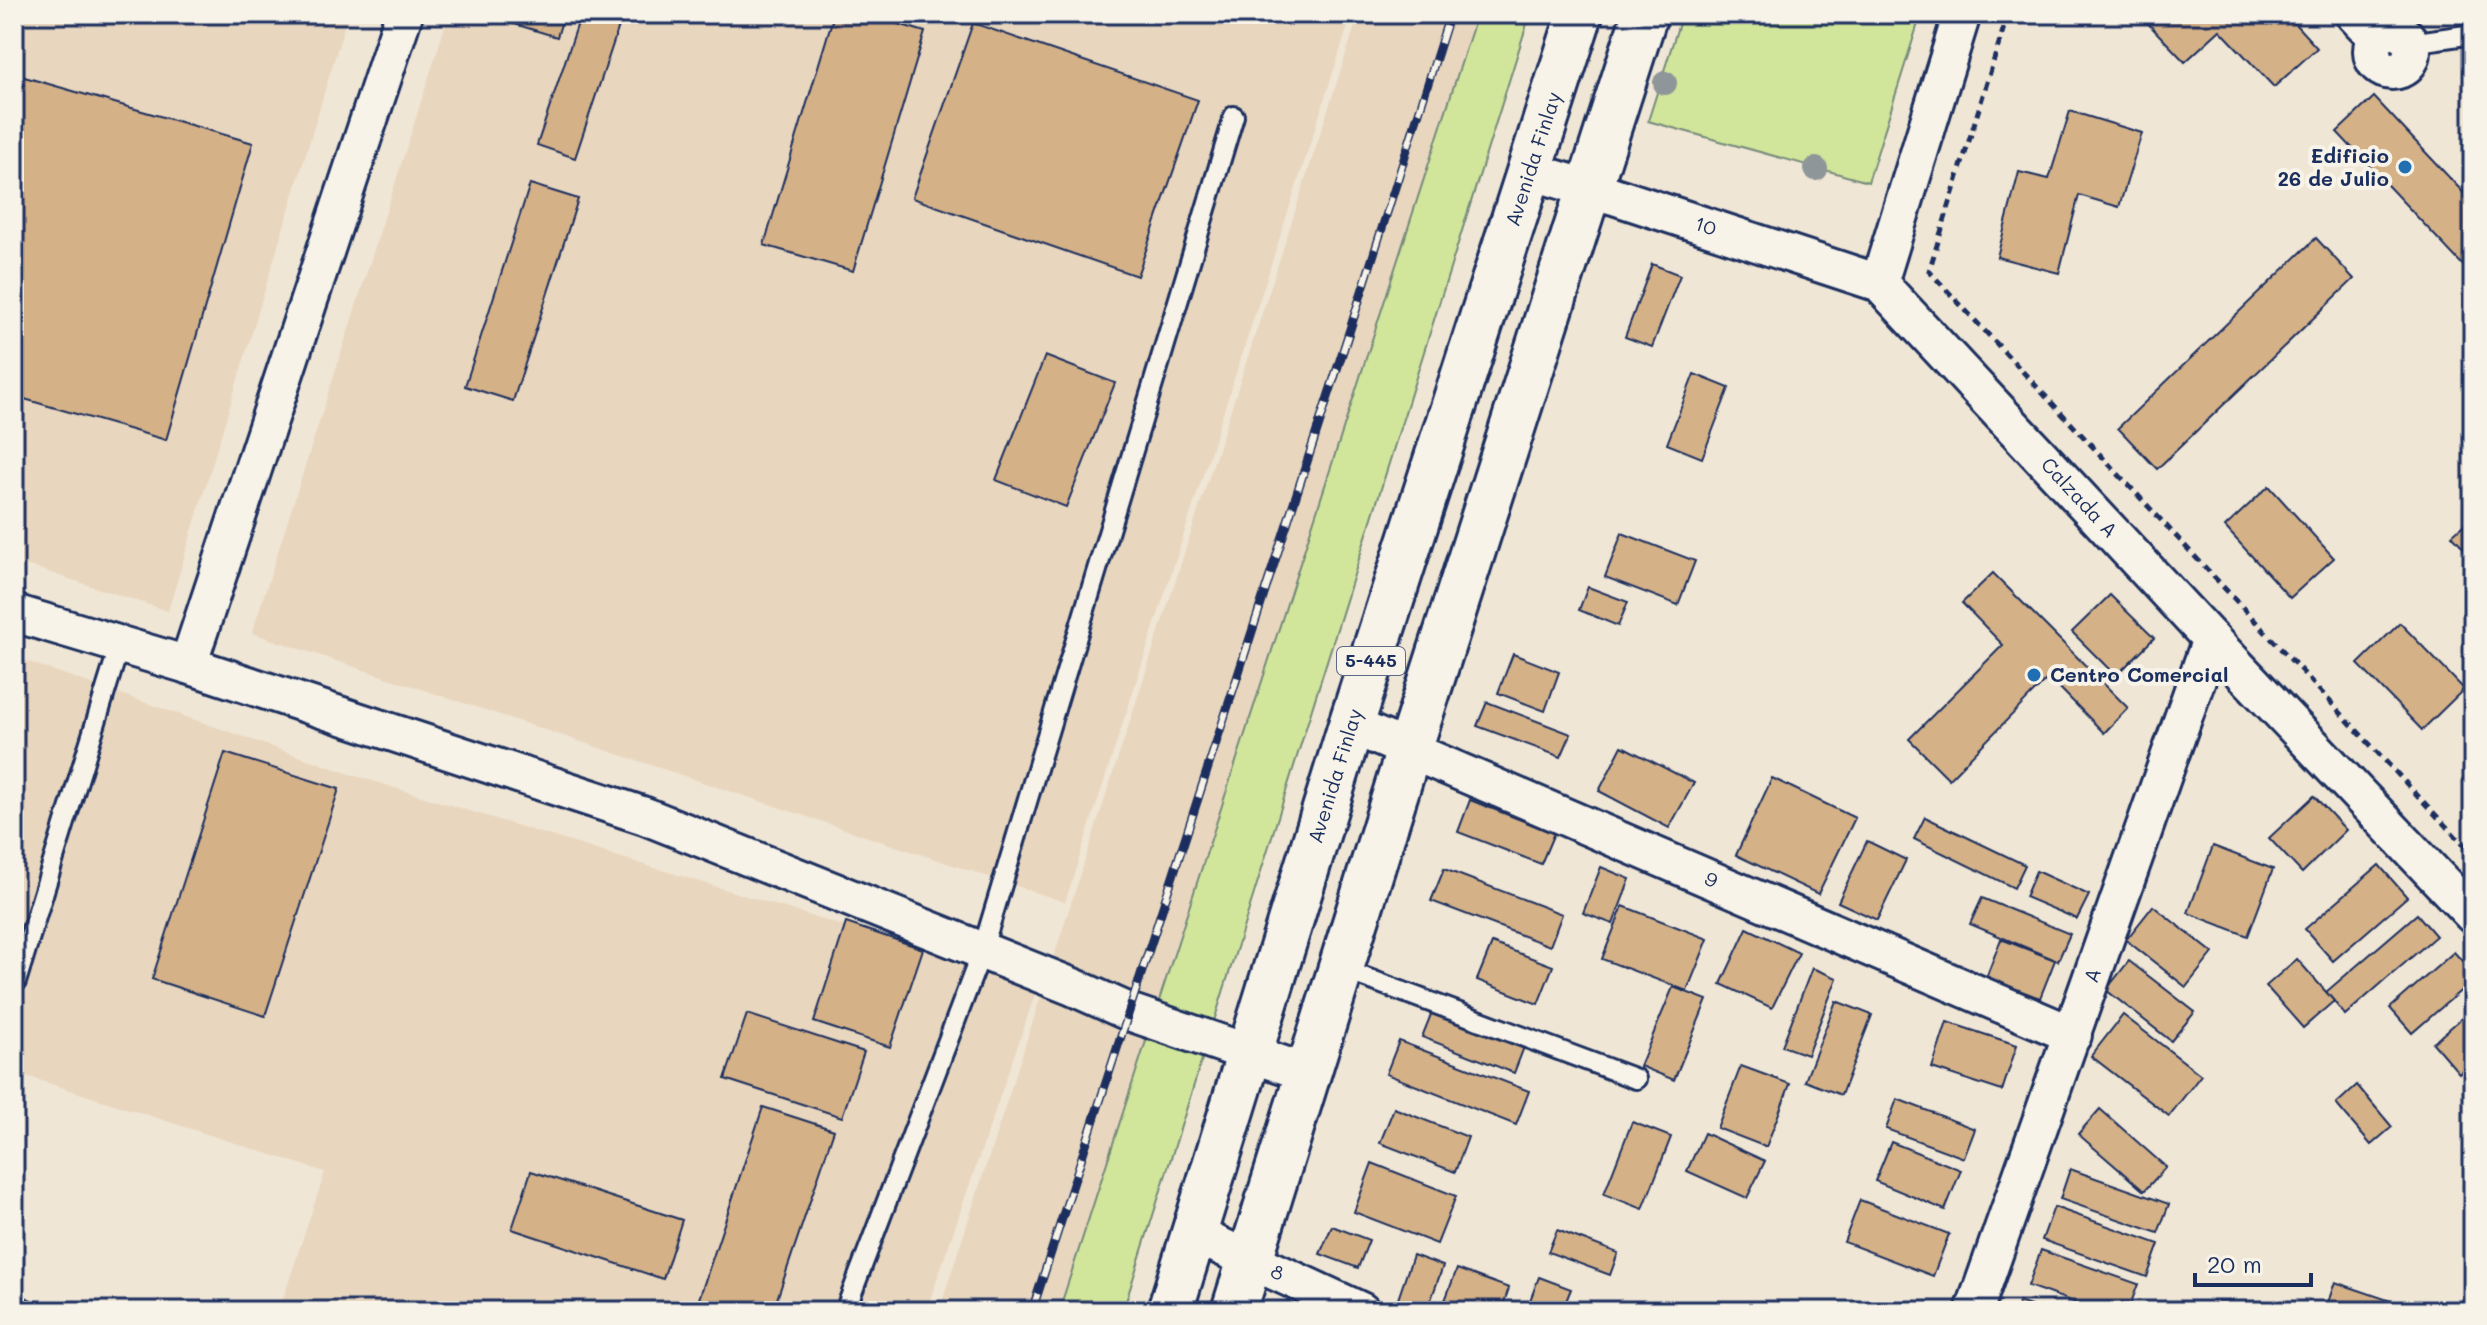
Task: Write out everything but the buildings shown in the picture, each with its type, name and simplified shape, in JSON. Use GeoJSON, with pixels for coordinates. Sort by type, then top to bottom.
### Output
{"type":"FeatureCollection","features":[{"type":"Feature","properties":{"kind":"highway","name":"Avenida Finlay"},"geometry":{"type":"LineString","coordinates":[[1170,1311],[1351,725],[1580,14]]}},
{"type":"Feature","properties":{"kind":"highway","name":"5-445"},"geometry":{"type":"LineString","coordinates":[[1234,1311],[1409,750],[1645,14]]}},
{"type":"Feature","properties":{"kind":"street"},"geometry":{"type":"LineString","coordinates":[[188,665],[404,14]]}},
{"type":"Feature","properties":{"kind":"street"},"geometry":{"type":"LineString","coordinates":[[1879,283],[1962,14]]}},
{"type":"Feature","properties":{"kind":"street","name":"10"},"geometry":{"type":"LineString","coordinates":[[1530,171],[1879,283]]}},
{"type":"Feature","properties":{"kind":"street","name":"Calzada A"},"geometry":{"type":"LineString","coordinates":[[1879,283],[2211,639],[2470,902]]}},
{"type":"Feature","properties":{"kind":"street"},"geometry":{"type":"LineString","coordinates":[[14,613],[188,665],[645,816],[1129,1012],[1310,1074]]}},
{"type":"Feature","properties":{"kind":"street","name":"A"},"geometry":{"type":"LineString","coordinates":[[1974,1311],[2211,639]]}},
{"type":"Feature","properties":{"kind":"street","name":"9"},"geometry":{"type":"LineString","coordinates":[[1351,725],[2073,1035]]}},
{"type":"Feature","properties":{"kind":"street","name":"8"},"geometry":{"type":"LineString","coordinates":[[1194,1234],[1361,1311]]}},
{"type":"Feature","properties":{"kind":"lane"},"geometry":{"type":"LineString","coordinates":[[2380,32],[2473,34]]}},
{"type":"Feature","properties":{"kind":"lane"},"geometry":{"type":"LineString","coordinates":[[845,1311],[982,951],[1234,116]]}},
{"type":"Feature","properties":{"kind":"lane"},"geometry":{"type":"LineString","coordinates":[[16,982],[120,644]]}},
{"type":"Feature","properties":{"kind":"lane"},"geometry":{"type":"LineString","coordinates":[[1342,969],[1636,1079]]}},
{"type":"Feature","properties":{"kind":"path"},"geometry":{"type":"LineString","coordinates":[[2008,14],[1929,271],[2473,855]]}},
{"type":"Feature","properties":{"kind":"shaded area"},"geometry":{"type":"Polygon","coordinates":[[[14,14],[348,14],[168,611],[14,561],[14,14]]]}},
{"type":"Feature","properties":{"kind":"shaded area"},"geometry":{"type":"Polygon","coordinates":[[[449,14],[1352,14],[1065,902],[252,633],[449,14]]]}},
{"type":"Feature","properties":{"kind":"shaded area"},"geometry":{"type":"Polygon","coordinates":[[[1359,14],[1477,14],[1059,1311],[939,1311],[1359,14]]]}},
{"type":"Feature","properties":{"kind":"shaded area"},"geometry":{"type":"Polygon","coordinates":[[[14,657],[353,775],[1038,986],[926,1311],[279,1311],[325,1172],[14,1072],[14,657]]]}},
{"type":"Feature","properties":{"kind":"green space"},"geometry":{"type":"Polygon","coordinates":[[[1477,14],[1530,14],[1123,1311],[1059,1311],[1477,14]]]}},
{"type":"Feature","properties":{"kind":"green space"},"geometry":{"type":"Polygon","coordinates":[[[1682,14],[1921,14],[1868,182],[1648,121],[1682,14]]]}},
{"type":"Feature","properties":{"kind":"railway"},"geometry":{"type":"LineString","coordinates":[[1032,1311],[1450,14]]}},
{"type":"Feature","properties":{"kind":"place","name":"Edificio 26 de Julio"},"geometry":{"type":"Point","coordinates":[2405,167]}},
{"type":"Feature","properties":{"kind":"place","name":"Centro Comercial"},"geometry":{"type":"Point","coordinates":[2034,675]}}]}
